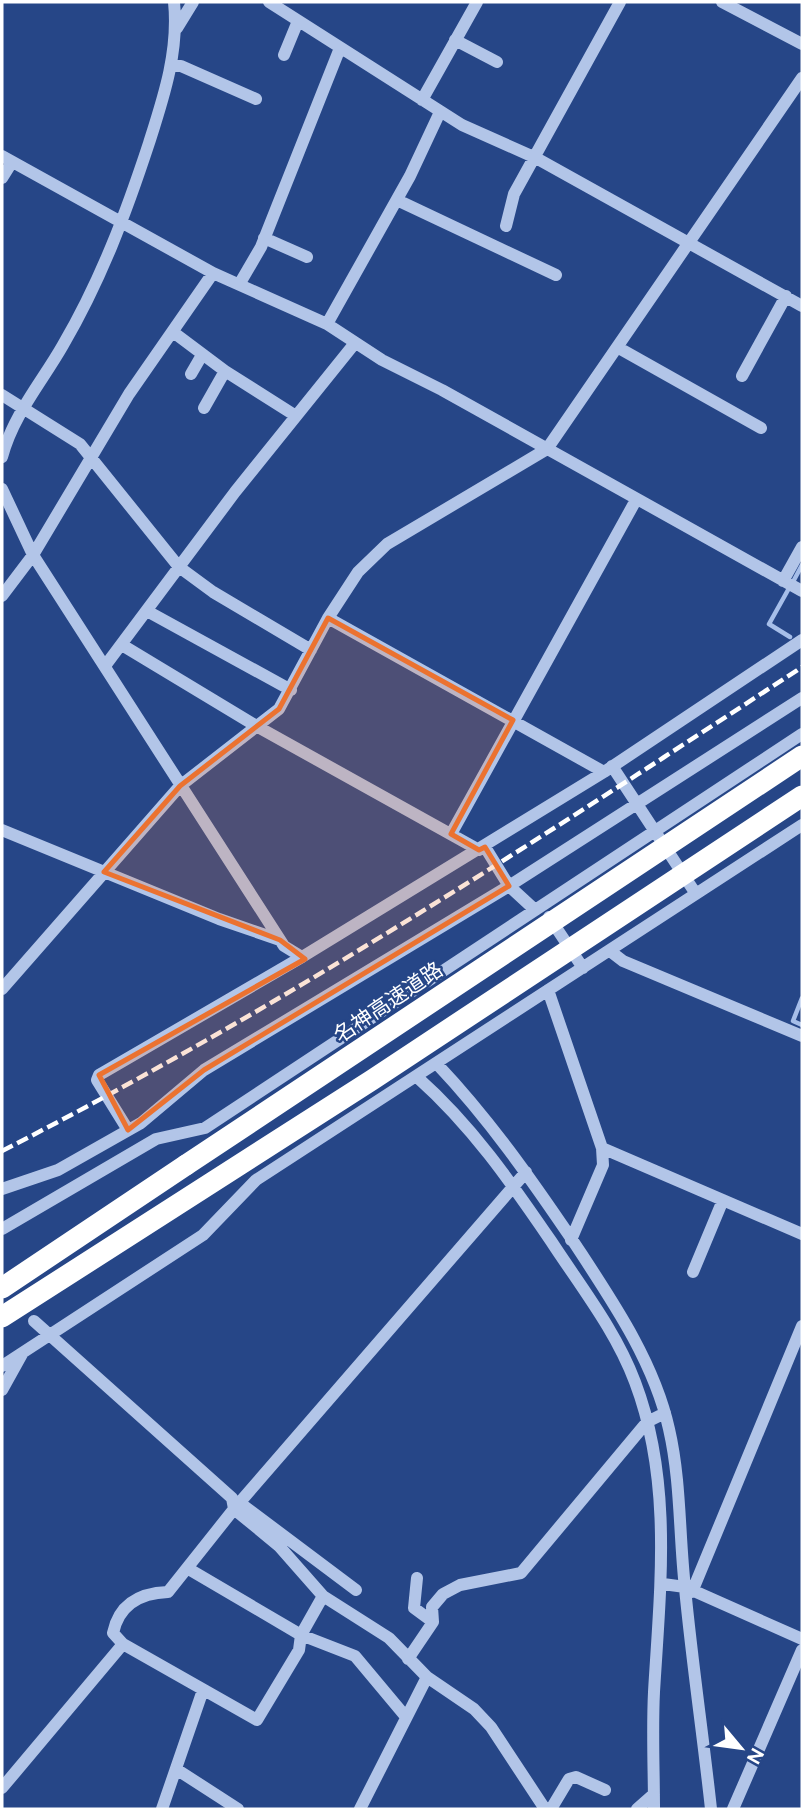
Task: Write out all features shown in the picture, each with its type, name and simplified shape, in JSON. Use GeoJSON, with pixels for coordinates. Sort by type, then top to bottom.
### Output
{"type":"FeatureCollection","features":[{"type":"Feature","properties":{"kind":"highway","name":"名神高速道路"},"geometry":{"type":"LineString","coordinates":[[2,1288],[802,756]]}},
{"type":"Feature","properties":{"kind":"highway"},"geometry":{"type":"LineString","coordinates":[[2,1317],[372,1080],[802,796]]}},
{"type":"Feature","properties":{"kind":"street"},"geometry":{"type":"LineString","coordinates":[[2,457],[9,430],[76,322],[123,223],[171,66],[177,28],[174,2]]}},
{"type":"Feature","properties":{"kind":"street"},"geometry":{"type":"LineString","coordinates":[[177,28],[193,2]]}},
{"type":"Feature","properties":{"kind":"street"},"geometry":{"type":"LineString","coordinates":[[269,2],[440,112],[536,158],[802,306]]}},
{"type":"Feature","properties":{"kind":"street"},"geometry":{"type":"LineString","coordinates":[[422,100],[477,2]]}},
{"type":"Feature","properties":{"kind":"street"},"geometry":{"type":"LineString","coordinates":[[506,226],[514,194],[620,2]]}},
{"type":"Feature","properties":{"kind":"street"},"geometry":{"type":"LineString","coordinates":[[722,2],[802,44]]}},
{"type":"Feature","properties":{"kind":"street"},"geometry":{"type":"LineString","coordinates":[[284,55],[298,21]]}},
{"type":"Feature","properties":{"kind":"street"},"geometry":{"type":"LineString","coordinates":[[456,40],[497,62]]}},
{"type":"Feature","properties":{"kind":"street"},"geometry":{"type":"LineString","coordinates":[[240,283],[264,238],[340,48]]}},
{"type":"Feature","properties":{"kind":"street"},"geometry":{"type":"LineString","coordinates":[[171,66],[181,66],[256,99]]}},
{"type":"Feature","properties":{"kind":"street"},"geometry":{"type":"LineString","coordinates":[[2,989],[180,786],[279,709],[328,618],[358,572],[387,544],[547,449],[802,78]]}},
{"type":"Feature","properties":{"kind":"street"},"geometry":{"type":"LineString","coordinates":[[327,324],[397,200],[440,112]]}},
{"type":"Feature","properties":{"kind":"street"},"geometry":{"type":"LineString","coordinates":[[2,178],[7,159],[213,273],[327,324],[382,360],[802,591]]}},
{"type":"Feature","properties":{"kind":"street"},"geometry":{"type":"LineString","coordinates":[[397,200],[556,275]]}},
{"type":"Feature","properties":{"kind":"street"},"geometry":{"type":"LineString","coordinates":[[264,238],[307,257]]}},
{"type":"Feature","properties":{"kind":"street"},"geometry":{"type":"LineString","coordinates":[[2,596],[33,555],[91,455],[213,273]]}},
{"type":"Feature","properties":{"kind":"street"},"geometry":{"type":"LineString","coordinates":[[742,376],[786,296]]}},
{"type":"Feature","properties":{"kind":"street"},"geometry":{"type":"LineString","coordinates":[[173,332],[225,371],[296,416]]}},
{"type":"Feature","properties":{"kind":"street"},"geometry":{"type":"LineString","coordinates":[[105,666],[355,343]]}},
{"type":"Feature","properties":{"kind":"street"},"geometry":{"type":"LineString","coordinates":[[617,346],[761,428]]}},
{"type":"Feature","properties":{"kind":"street"},"geometry":{"type":"LineString","coordinates":[[191,373],[202,355]]}},
{"type":"Feature","properties":{"kind":"street"},"geometry":{"type":"LineString","coordinates":[[204,408],[225,371]]}},
{"type":"Feature","properties":{"kind":"street"},"geometry":{"type":"LineString","coordinates":[[2,395],[80,444],[179,567],[213,592],[311,650]]}},
{"type":"Feature","properties":{"kind":"street"},"geometry":{"type":"LineString","coordinates":[[2,489],[33,555],[180,786],[284,946],[302,957]]}},
{"type":"Feature","properties":{"kind":"street"},"geometry":{"type":"LineString","coordinates":[[450,834],[636,500]]}},
{"type":"Feature","properties":{"kind":"street"},"geometry":{"type":"LineString","coordinates":[[783,581],[802,547]]}},
{"type":"Feature","properties":{"kind":"street"},"geometry":{"type":"LineString","coordinates":[[147,611],[291,690]]}},
{"type":"Feature","properties":{"kind":"street"},"geometry":{"type":"LineString","coordinates":[[328,618],[608,769],[638,805],[696,894]]}},
{"type":"Feature","properties":{"kind":"street"},"geometry":{"type":"LineString","coordinates":[[128,1130],[97,1080],[99,1075],[482,848],[608,769],[802,640]]}},
{"type":"Feature","properties":{"kind":"street"},"geometry":{"type":"LineString","coordinates":[[122,645],[258,727],[450,834],[482,848],[509,886],[538,907],[583,968]]}},
{"type":"Feature","properties":{"kind":"street"},"geometry":{"type":"LineString","coordinates":[[2,1189],[58,1170],[128,1130],[204,1070],[509,886],[802,698]]}},
{"type":"Feature","properties":{"kind":"street"},"geometry":{"type":"LineString","coordinates":[[2,1229],[156,1139],[205,1128],[802,733]]}},
{"type":"Feature","properties":{"kind":"street"},"geometry":{"type":"LineString","coordinates":[[2,1366],[203,1235],[257,1180],[802,825]]}},
{"type":"Feature","properties":{"kind":"street"},"geometry":{"type":"LineString","coordinates":[[2,830],[219,919],[280,940]]}},
{"type":"Feature","properties":{"kind":"street"},"geometry":{"type":"LineString","coordinates":[[610,951],[623,961],[802,1036]]}},
{"type":"Feature","properties":{"kind":"street"},"geometry":{"type":"LineString","coordinates":[[548,990],[602,1148],[603,1165],[571,1240]]}},
{"type":"Feature","properties":{"kind":"street"},"geometry":{"type":"LineString","coordinates":[[438,1064],[469,1097],[526,1172],[616,1308],[645,1362],[665,1413],[676,1472],[711,1809]]}},
{"type":"Feature","properties":{"kind":"street"},"geometry":{"type":"LineString","coordinates":[[417,1077],[482,1142],[513,1185],[613,1336],[635,1383],[647,1422],[661,1513],[663,1584],[654,1695],[654,1809]]}},
{"type":"Feature","properties":{"kind":"street"},"geometry":{"type":"LineString","coordinates":[[602,1148],[802,1234]]}},
{"type":"Feature","properties":{"kind":"street"},"geometry":{"type":"LineString","coordinates":[[323,1596],[301,1635],[299,1650],[257,1720],[123,1644],[113,1633],[127,1607],[137,1596],[167,1592],[237,1506],[526,1172]]}},
{"type":"Feature","properties":{"kind":"street"},"geometry":{"type":"LineString","coordinates":[[693,1272],[723,1200]]}},
{"type":"Feature","properties":{"kind":"street"},"geometry":{"type":"LineString","coordinates":[[34,1321],[233,1498],[237,1506],[279,1546],[323,1596],[388,1638],[427,1677],[474,1709],[491,1727],[545,1809]]}},
{"type":"Feature","properties":{"kind":"street"},"geometry":{"type":"LineString","coordinates":[[688,1590],[802,1326]]}},
{"type":"Feature","properties":{"kind":"street"},"geometry":{"type":"LineString","coordinates":[[2,1390],[24,1351]]}},
{"type":"Feature","properties":{"kind":"street"},"geometry":{"type":"LineString","coordinates":[[408,1659],[433,1622],[432,1607],[443,1594],[460,1585],[521,1573],[647,1422],[665,1413]]}},
{"type":"Feature","properties":{"kind":"street"},"geometry":{"type":"LineString","coordinates":[[237,1506],[356,1590]]}},
{"type":"Feature","properties":{"kind":"street"},"geometry":{"type":"LineString","coordinates":[[187,1568],[301,1635],[355,1656],[406,1717]]}},
{"type":"Feature","properties":{"kind":"street"},"geometry":{"type":"LineString","coordinates":[[417,1578],[414,1608],[433,1622]]}},
{"type":"Feature","properties":{"kind":"street"},"geometry":{"type":"LineString","coordinates":[[663,1584],[688,1590],[802,1639]]}},
{"type":"Feature","properties":{"kind":"street"},"geometry":{"type":"LineString","coordinates":[[2,1788],[123,1644]]}},
{"type":"Feature","properties":{"kind":"street"},"geometry":{"type":"LineString","coordinates":[[733,1809],[802,1650]]}},
{"type":"Feature","properties":{"kind":"street"},"geometry":{"type":"LineString","coordinates":[[360,1809],[427,1677]]}},
{"type":"Feature","properties":{"kind":"street"},"geometry":{"type":"LineString","coordinates":[[162,1809],[203,1690]]}},
{"type":"Feature","properties":{"kind":"street"},"geometry":{"type":"LineString","coordinates":[[176,1769],[238,1809]]}},
{"type":"Feature","properties":{"kind":"street"},"geometry":{"type":"LineString","coordinates":[[551,1809],[569,1779],[576,1777],[605,1790]]}},
{"type":"Feature","properties":{"kind":"street"},"geometry":{"type":"LineString","coordinates":[[637,1809],[654,1794]]}},
{"type":"Feature","properties":{"kind":"highlighted area"},"geometry":{"type":"Polygon","coordinates":[[[328,618],[513,720],[451,834],[479,850],[485,847],[509,886],[204,1070],[128,1130],[99,1075],[305,959],[280,940],[104,872],[180,786],[279,709],[328,618]]]}},
{"type":"Feature","properties":{"kind":"waterway"},"geometry":{"type":"LineString","coordinates":[[794,580],[802,565]]}},
{"type":"Feature","properties":{"kind":"waterway"},"geometry":{"type":"LineString","coordinates":[[788,590],[769,624],[790,637]]}},
{"type":"Feature","properties":{"kind":"waterway"},"geometry":{"type":"LineString","coordinates":[[802,998],[793,1021],[802,1025]]}},
{"type":"Feature","properties":{"kind":"railway"},"geometry":{"type":"LineString","coordinates":[[2,1151],[208,1040],[308,981],[507,858],[802,667]]}}]}
